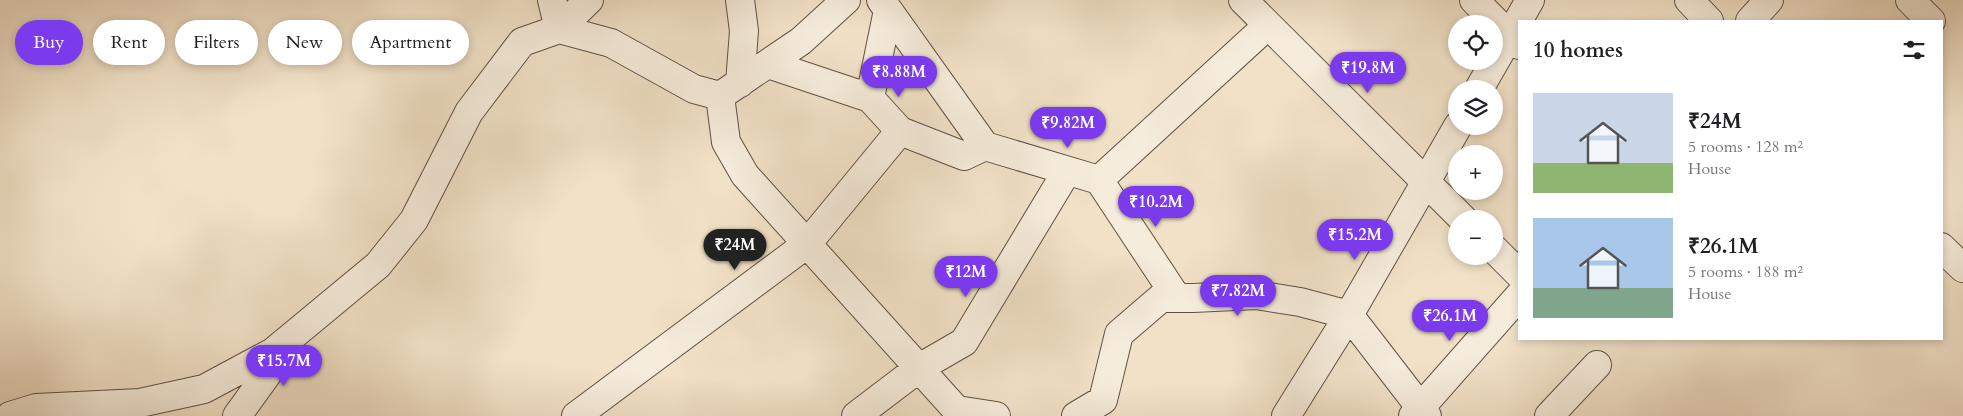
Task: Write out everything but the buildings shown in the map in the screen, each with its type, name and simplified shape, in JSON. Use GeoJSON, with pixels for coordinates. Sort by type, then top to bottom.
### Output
{"type":"FeatureCollection","features":[{"type":"Feature","properties":{"kind":"street"},"geometry":{"type":"LineString","coordinates":[[552,0],[559,29]]}},
{"type":"Feature","properties":{"kind":"street"},"geometry":{"type":"LineString","coordinates":[[10,416],[36,408],[140,403],[204,389],[273,352],[378,265],[414,220],[469,112],[522,42],[559,29],[589,0]]}},
{"type":"Feature","properties":{"kind":"street"},"geometry":{"type":"LineString","coordinates":[[740,0],[744,32],[730,90],[726,142],[745,175],[959,413],[996,416]]}},
{"type":"Feature","properties":{"kind":"street"},"geometry":{"type":"LineString","coordinates":[[559,29],[611,43],[694,89],[730,90],[801,41],[846,0]]}},
{"type":"Feature","properties":{"kind":"street"},"geometry":{"type":"LineString","coordinates":[[1243,0],[1454,210]]}},
{"type":"Feature","properties":{"kind":"street"},"geometry":{"type":"LineString","coordinates":[[1474,0],[1514,40],[1485,80]]}},
{"type":"Feature","properties":{"kind":"street"},"geometry":{"type":"LineString","coordinates":[[1522,20],[1530,0]]}},
{"type":"Feature","properties":{"kind":"street"},"geometry":{"type":"LineString","coordinates":[[1689,0],[1708,20]]}},
{"type":"Feature","properties":{"kind":"street"},"geometry":{"type":"LineString","coordinates":[[1751,20],[1769,0]]}},
{"type":"Feature","properties":{"kind":"street"},"geometry":{"type":"LineString","coordinates":[[1910,0],[1929,20]]}},
{"type":"Feature","properties":{"kind":"street"},"geometry":{"type":"LineString","coordinates":[[870,98],[885,5]]}},
{"type":"Feature","properties":{"kind":"street"},"geometry":{"type":"LineString","coordinates":[[885,5],[985,146],[1099,180],[1177,298]]}},
{"type":"Feature","properties":{"kind":"street"},"geometry":{"type":"LineString","coordinates":[[1099,180],[1268,25]]}},
{"type":"Feature","properties":{"kind":"street"},"geometry":{"type":"LineString","coordinates":[[768,64],[870,98],[900,131],[964,156],[985,146]]}},
{"type":"Feature","properties":{"kind":"street"},"geometry":{"type":"LineString","coordinates":[[576,416],[807,244],[900,131]]}},
{"type":"Feature","properties":{"kind":"street"},"geometry":{"type":"LineString","coordinates":[[1286,416],[1349,315],[1453,135]]}},
{"type":"Feature","properties":{"kind":"street"},"geometry":{"type":"LineString","coordinates":[[856,416],[919,368],[964,342],[1067,171]]}},
{"type":"Feature","properties":{"kind":"street"},"geometry":{"type":"LineString","coordinates":[[1943,249],[1963,268]]}},
{"type":"Feature","properties":{"kind":"street"},"geometry":{"type":"LineString","coordinates":[[1503,258],[1518,273]]}},
{"type":"Feature","properties":{"kind":"street"},"geometry":{"type":"LineString","coordinates":[[1076,416],[1104,400],[1119,334],[1161,298],[1256,295],[1300,302],[1349,315],[1420,413],[1518,297]]}},
{"type":"Feature","properties":{"kind":"street"},"geometry":{"type":"LineString","coordinates":[[237,416],[297,333]]}},
{"type":"Feature","properties":{"kind":"street"},"geometry":{"type":"LineString","coordinates":[[1549,416],[1597,365]]}}]}
